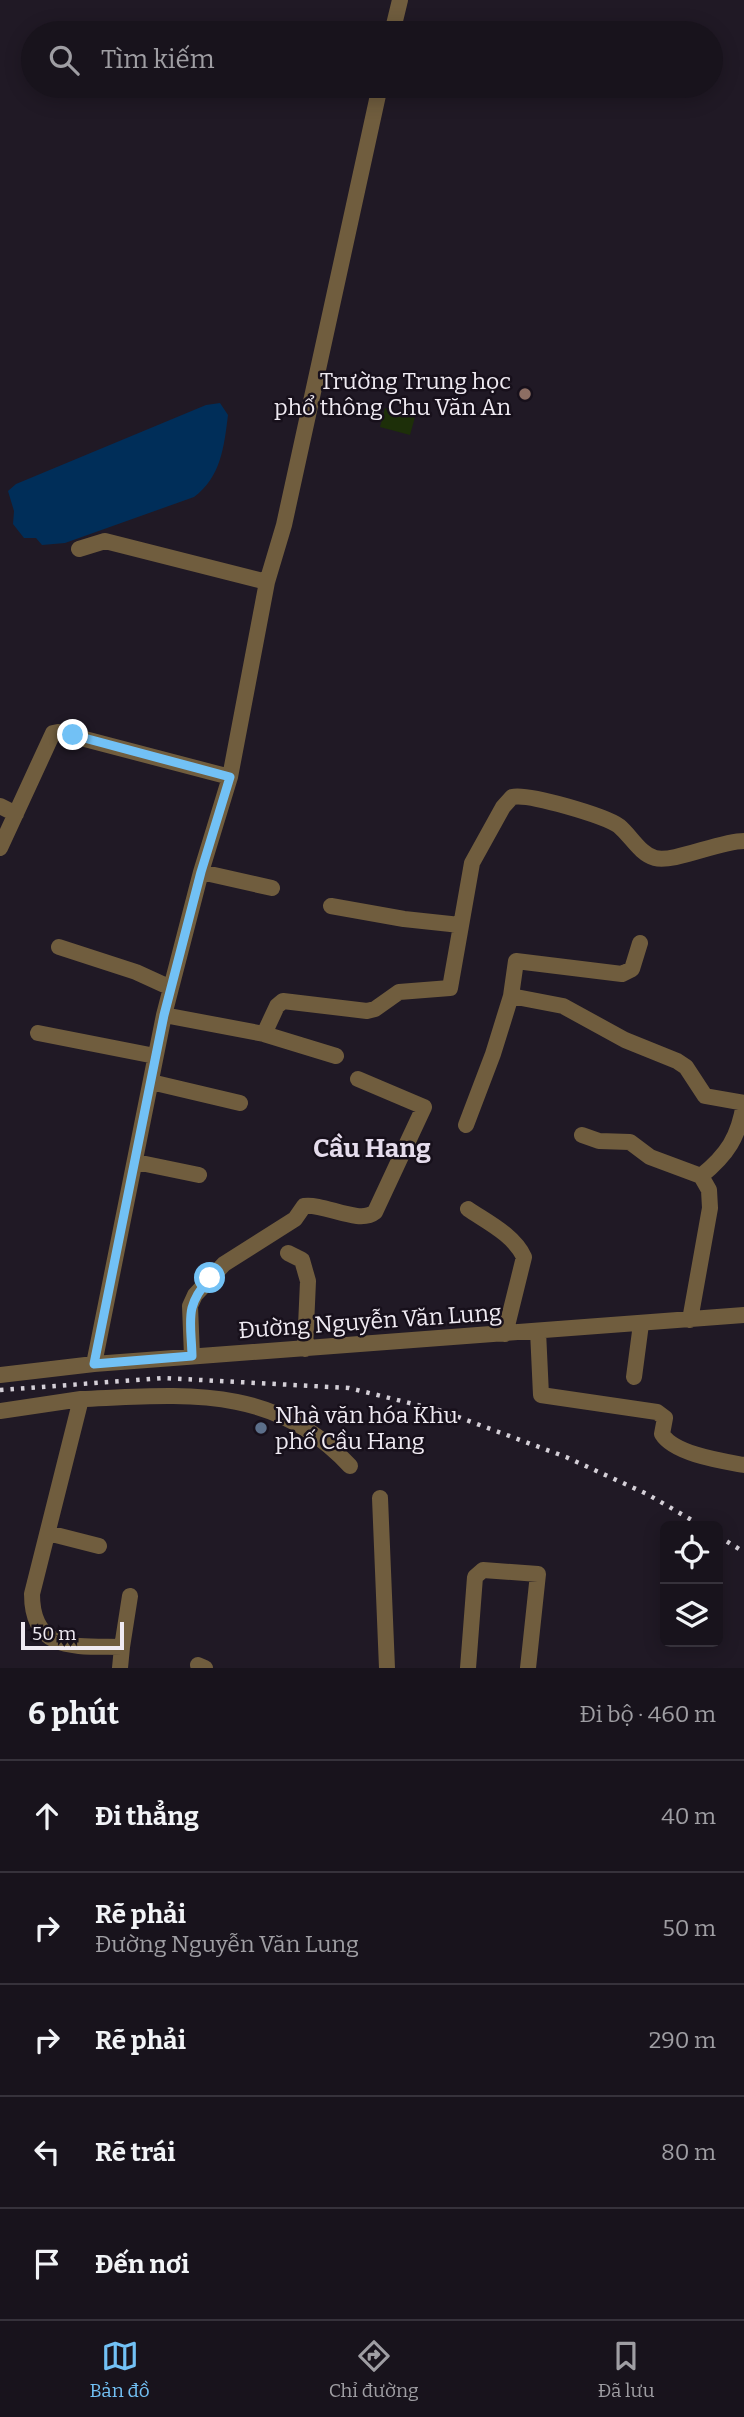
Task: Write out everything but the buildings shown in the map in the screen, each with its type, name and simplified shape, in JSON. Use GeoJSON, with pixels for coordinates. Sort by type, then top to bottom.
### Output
{"type":"FeatureCollection","features":[{"type":"Feature","properties":{"kind":"street"},"geometry":{"type":"LineString","coordinates":[[395,21],[400,0]]}},
{"type":"Feature","properties":{"kind":"street"},"geometry":{"type":"LineString","coordinates":[[94,1364],[164,1015],[201,872],[230,777],[267,582],[284,525],[377,98]]}},
{"type":"Feature","properties":{"kind":"street"},"geometry":{"type":"LineString","coordinates":[[79,549],[105,541],[267,582]]}},
{"type":"Feature","properties":{"kind":"street"},"geometry":{"type":"LineString","coordinates":[[0,848],[53,733],[58,732],[230,777]]}},
{"type":"Feature","properties":{"kind":"street"},"geometry":{"type":"LineString","coordinates":[[264,1034],[276,1006],[283,1001],[368,1011],[399,992],[447,989],[451,986],[472,863],[503,807],[512,797],[533,797],[575,811],[599,814],[619,826],[648,855],[657,859],[716,844],[744,841]]}},
{"type":"Feature","properties":{"kind":"street"},"geometry":{"type":"LineString","coordinates":[[0,806],[16,814]]}},
{"type":"Feature","properties":{"kind":"street"},"geometry":{"type":"LineString","coordinates":[[201,872],[272,888]]}},
{"type":"Feature","properties":{"kind":"street"},"geometry":{"type":"LineString","coordinates":[[331,905],[404,919],[460,925]]}},
{"type":"Feature","properties":{"kind":"street"},"geometry":{"type":"LineString","coordinates":[[466,1125],[493,1054],[511,996],[517,960],[622,974],[632,969],[640,943]]}},
{"type":"Feature","properties":{"kind":"street"},"geometry":{"type":"LineString","coordinates":[[59,947],[136,972],[171,988]]}},
{"type":"Feature","properties":{"kind":"street"},"geometry":{"type":"LineString","coordinates":[[511,996],[563,1006],[625,1040],[677,1061],[686,1067],[705,1096],[744,1102],[741,1122],[723,1158],[701,1176]]}},
{"type":"Feature","properties":{"kind":"street"},"geometry":{"type":"LineString","coordinates":[[164,1015],[264,1034],[336,1056]]}},
{"type":"Feature","properties":{"kind":"street"},"geometry":{"type":"LineString","coordinates":[[38,1033],[155,1056]]}},
{"type":"Feature","properties":{"kind":"street"},"geometry":{"type":"LineString","coordinates":[[192,1356],[190,1306],[195,1295],[225,1264],[295,1219],[304,1206],[313,1205],[362,1216],[375,1212],[424,1107],[358,1079]]}},
{"type":"Feature","properties":{"kind":"street"},"geometry":{"type":"LineString","coordinates":[[150,1082],[240,1103]]}},
{"type":"Feature","properties":{"kind":"street"},"geometry":{"type":"LineString","coordinates":[[582,1135],[599,1141],[631,1142],[650,1157],[701,1176],[709,1190],[710,1208],[690,1320]]}},
{"type":"Feature","properties":{"kind":"street"},"geometry":{"type":"LineString","coordinates":[[136,1162],[199,1175]]}},
{"type":"Feature","properties":{"kind":"street"},"geometry":{"type":"LineString","coordinates":[[468,1209],[503,1233],[519,1247],[524,1256],[505,1334]]}},
{"type":"Feature","properties":{"kind":"street"},"geometry":{"type":"LineString","coordinates":[[288,1253],[302,1260],[308,1281],[305,1349]]}},
{"type":"Feature","properties":{"kind":"street","name":"Đường Nguyễn Văn Lung"},"geometry":{"type":"LineString","coordinates":[[0,1376],[94,1364],[744,1315]]}},
{"type":"Feature","properties":{"kind":"street"},"geometry":{"type":"LineString","coordinates":[[634,1377],[641,1324]]}},
{"type":"Feature","properties":{"kind":"street"},"geometry":{"type":"LineString","coordinates":[[538,1331],[541,1395],[657,1412],[665,1418],[662,1434],[668,1442],[696,1454],[744,1465]]}},
{"type":"Feature","properties":{"kind":"street"},"geometry":{"type":"LineString","coordinates":[[0,1410],[81,1399],[163,1396],[248,1402],[268,1408],[304,1427],[350,1466]]}},
{"type":"Feature","properties":{"kind":"street"},"geometry":{"type":"LineString","coordinates":[[81,1399],[32,1594],[34,1618],[46,1637],[58,1642],[122,1647]]}},
{"type":"Feature","properties":{"kind":"street"},"geometry":{"type":"LineString","coordinates":[[380,1498],[387,1668]]}},
{"type":"Feature","properties":{"kind":"street"},"geometry":{"type":"LineString","coordinates":[[48,1533],[99,1546]]}},
{"type":"Feature","properties":{"kind":"street"},"geometry":{"type":"LineString","coordinates":[[468,1668],[475,1577],[483,1570],[538,1574],[528,1668]]}},
{"type":"Feature","properties":{"kind":"street"},"geometry":{"type":"LineString","coordinates":[[120,1668],[130,1596]]}},
{"type":"Feature","properties":{"kind":"green space"},"geometry":{"type":"Polygon","coordinates":[[[385,408],[415,417],[410,435],[380,427],[385,408]]]}},
{"type":"Feature","properties":{"kind":"water"},"geometry":{"type":"Polygon","coordinates":[[[220,403],[228,415],[223,450],[216,471],[194,497],[65,543],[42,545],[36,538],[24,538],[13,524],[14,511],[8,491],[16,484],[206,405],[220,403]]]}},
{"type":"Feature","properties":{"kind":"railway"},"geometry":{"type":"LineString","coordinates":[[0,1390],[164,1378],[349,1388],[442,1411],[566,1457],[647,1494],[693,1521]]}},
{"type":"Feature","properties":{"kind":"railway"},"geometry":{"type":"LineString","coordinates":[[723,1539],[744,1552]]}},
{"type":"Feature","properties":{"kind":"place","name":"Trường Trung học phổ thông Chu Văn An"},"geometry":{"type":"Point","coordinates":[525,394]}},
{"type":"Feature","properties":{"kind":"place","name":"Nhà văn hóa Khu phố Cầu Hang"},"geometry":{"type":"Point","coordinates":[261,1428]}},
{"type":"Feature","properties":{"kind":"district","name":"Cầu Hang"},"geometry":{"type":"Point","coordinates":[372,1148]}},
{"type":"Feature","properties":{"kind":"route"},"geometry":{"type":"LineString","coordinates":[[73,735],[230,777],[201,872],[164,1015],[94,1364],[192,1356],[190,1306],[195,1295],[210,1278]]}}]}
